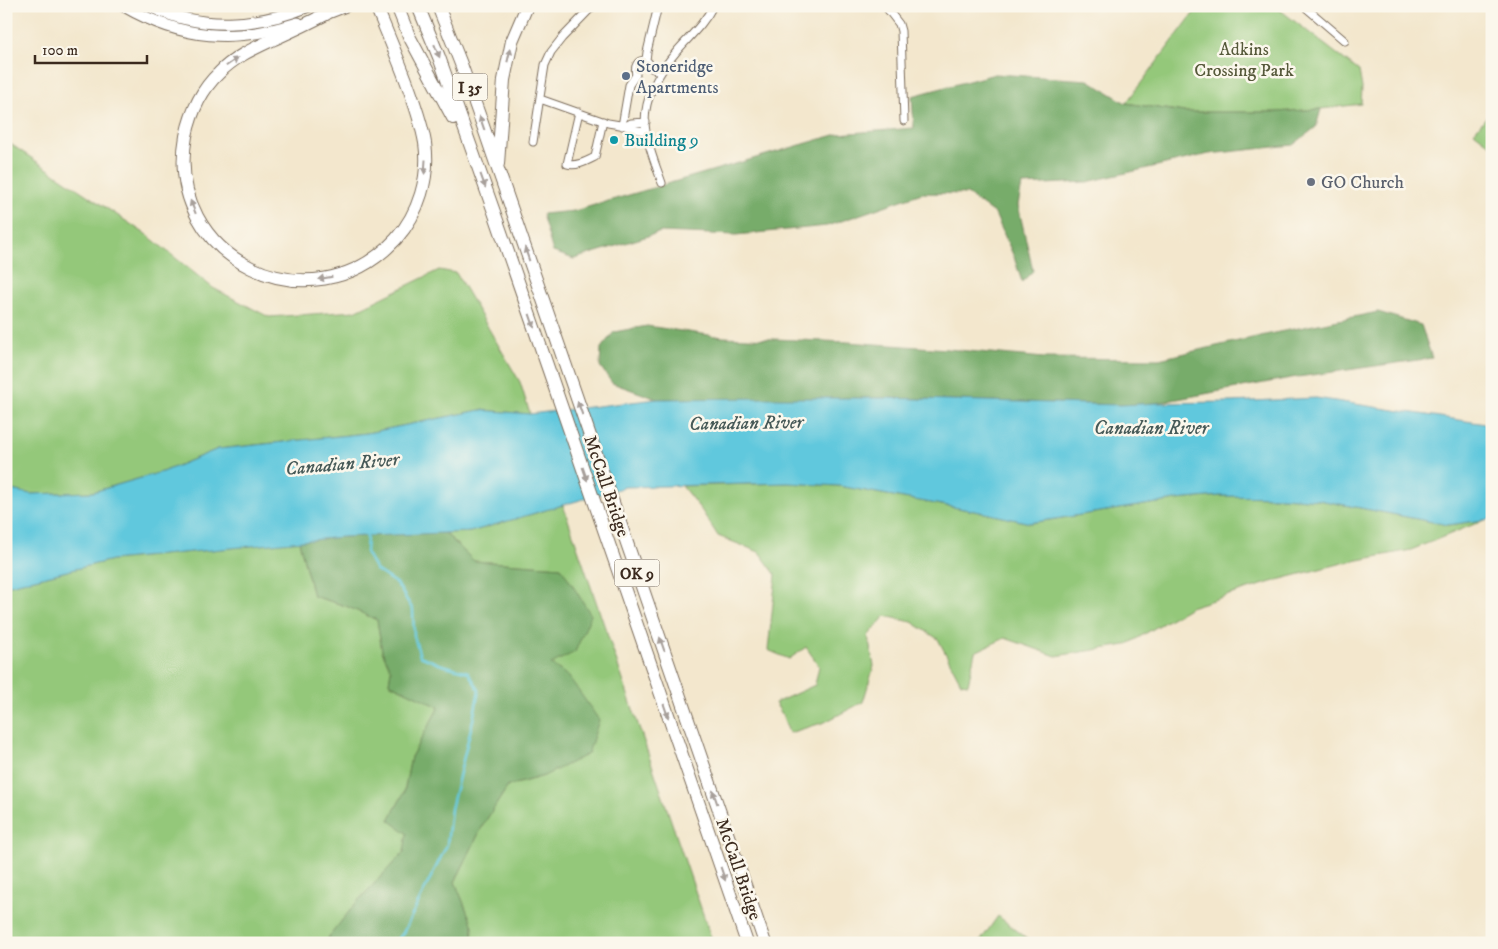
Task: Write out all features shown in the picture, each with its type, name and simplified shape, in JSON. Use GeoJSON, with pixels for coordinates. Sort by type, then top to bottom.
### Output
{"type":"FeatureCollection","features":[{"type":"Feature","properties":{"kind":"highway"},"geometry":{"type":"LineString","coordinates":[[124,6],[150,20],[169,27],[188,32],[226,36],[250,35],[287,27],[346,6]]}},
{"type":"Feature","properties":{"kind":"highway"},"geometry":{"type":"LineString","coordinates":[[150,6],[177,17],[199,22],[241,24],[273,18],[308,6]]}},
{"type":"Feature","properties":{"kind":"highway"},"geometry":{"type":"LineString","coordinates":[[326,14],[254,49],[231,62],[218,73],[202,94],[190,119],[183,153],[186,187],[197,217],[218,245],[254,270],[290,280],[320,280],[355,270],[368,263],[387,249],[402,232],[418,202],[424,184],[426,159],[420,118],[401,65],[376,6]]}},
{"type":"Feature","properties":{"kind":"highway","name":"OK 9"},"geometry":{"type":"LineString","coordinates":[[397,6],[410,36],[473,154]]}},
{"type":"Feature","properties":{"kind":"highway","name":"I 35"},"geometry":{"type":"LineString","coordinates":[[418,6],[439,57],[473,154]]}},
{"type":"Feature","properties":{"kind":"highway","name":"I 35"},"geometry":{"type":"LineString","coordinates":[[438,6],[462,64],[497,169]]}},
{"type":"Feature","properties":{"kind":"highway","name":"OK 9"},"geometry":{"type":"LineString","coordinates":[[497,169],[504,80],[512,41],[527,6]]}},
{"type":"Feature","properties":{"kind":"highway","name":"McCall Bridge"},"geometry":{"type":"LineString","coordinates":[[473,154],[747,943]]}},
{"type":"Feature","properties":{"kind":"highway","name":"McCall Bridge"},"geometry":{"type":"LineString","coordinates":[[497,169],[765,943]]}},
{"type":"Feature","properties":{"kind":"street"},"geometry":{"type":"LineString","coordinates":[[532,142],[545,65],[550,52],[593,6]]}},
{"type":"Feature","properties":{"kind":"street"},"geometry":{"type":"LineString","coordinates":[[648,62],[647,52],[658,6]]}},
{"type":"Feature","properties":{"kind":"street"},"geometry":{"type":"LineString","coordinates":[[662,183],[646,131],[650,98],[662,70],[703,23],[713,6]]}},
{"type":"Feature","properties":{"kind":"street"},"geometry":{"type":"LineString","coordinates":[[885,6],[899,24],[901,32],[904,121]]}},
{"type":"Feature","properties":{"kind":"street"},"geometry":{"type":"LineString","coordinates":[[1304,6],[1345,41]]}},
{"type":"Feature","properties":{"kind":"street"},"geometry":{"type":"LineString","coordinates":[[624,126],[630,85],[636,75],[634,69],[637,63],[641,60],[653,62],[662,70]]}},
{"type":"Feature","properties":{"kind":"street"},"geometry":{"type":"LineString","coordinates":[[540,99],[603,121],[624,126],[630,130],[646,131]]}},
{"type":"Feature","properties":{"kind":"street"},"geometry":{"type":"LineString","coordinates":[[579,112],[567,164],[572,166],[595,157],[603,121]]}},
{"type":"Feature","properties":{"kind":"street"},"geometry":{"type":"LineString","coordinates":[[624,126],[631,123],[646,122]]}},
{"type":"Feature","properties":{"kind":"green space","name":"Adkins Crossing Park"},"geometry":{"type":"Polygon","coordinates":[[[1199,6],[1275,6],[1359,71],[1362,88],[1361,104],[1276,112],[1184,112],[1126,103],[1199,6]]]}},
{"type":"Feature","properties":{"kind":"green space"},"geometry":{"type":"Polygon","coordinates":[[[995,74],[1088,80],[1126,103],[1184,112],[1276,112],[1321,109],[1316,127],[1293,145],[1209,154],[1087,182],[1022,185],[1018,205],[1033,271],[1022,282],[1014,257],[995,214],[967,194],[922,193],[827,226],[736,235],[661,232],[574,259],[553,252],[542,214],[574,211],[838,134],[914,128],[912,96],[995,74]]]}},
{"type":"Feature","properties":{"kind":"green space"},"geometry":{"type":"Polygon","coordinates":[[[1492,110],[1492,146],[1474,132],[1492,110]]]}},
{"type":"Feature","properties":{"kind":"green space"},"geometry":{"type":"Polygon","coordinates":[[[6,141],[147,235],[213,288],[269,317],[355,311],[439,270],[456,273],[520,382],[530,414],[480,410],[367,433],[218,449],[165,471],[93,492],[31,494],[6,489],[6,141]]]}},
{"type":"Feature","properties":{"kind":"green space"},"geometry":{"type":"Polygon","coordinates":[[[1378,312],[1421,325],[1432,358],[1291,378],[1156,403],[1121,405],[885,398],[657,399],[612,383],[600,366],[601,348],[614,332],[647,326],[723,337],[848,342],[1044,358],[1159,359],[1378,312]]]}},
{"type":"Feature","properties":{"kind":"green space"},"geometry":{"type":"Polygon","coordinates":[[[788,483],[839,486],[1030,523],[1176,500],[1220,496],[1284,497],[1319,500],[1448,525],[1487,519],[1411,550],[1343,563],[1281,579],[1190,607],[1126,645],[1056,656],[1005,638],[975,652],[968,684],[961,683],[938,639],[912,622],[885,616],[868,636],[874,666],[863,702],[825,722],[789,733],[782,714],[775,703],[815,685],[819,666],[806,647],[789,659],[768,650],[776,575],[759,552],[718,536],[702,511],[682,486],[788,483]]]}},
{"type":"Feature","properties":{"kind":"green space"},"geometry":{"type":"Polygon","coordinates":[[[563,505],[713,943],[472,943],[473,926],[455,882],[483,825],[508,786],[544,776],[569,677],[551,664],[561,567],[474,561],[445,533],[470,532],[563,505]]]}},
{"type":"Feature","properties":{"kind":"green space"},"geometry":{"type":"Polygon","coordinates":[[[445,533],[474,561],[561,567],[591,615],[575,652],[551,664],[569,677],[599,720],[588,754],[544,776],[508,786],[483,825],[455,882],[473,926],[472,943],[324,943],[356,903],[404,852],[407,833],[389,820],[404,793],[411,757],[439,707],[389,683],[391,670],[382,651],[377,620],[346,606],[313,596],[299,541],[445,533]]]}},
{"type":"Feature","properties":{"kind":"green space"},"geometry":{"type":"Polygon","coordinates":[[[299,541],[313,596],[346,606],[377,620],[382,651],[391,670],[389,683],[439,707],[411,757],[404,793],[389,820],[408,833],[404,852],[356,903],[324,943],[6,943],[6,586],[112,560],[299,541]]]}},
{"type":"Feature","properties":{"kind":"green space"},"geometry":{"type":"Polygon","coordinates":[[[998,916],[1033,943],[979,943],[998,916]]]}},
{"type":"Feature","properties":{"kind":"water","name":"Canadian River"},"geometry":{"type":"Polygon","coordinates":[[[885,398],[1121,405],[1316,398],[1492,425],[1492,519],[1448,525],[1319,500],[1284,497],[1220,496],[1176,500],[1030,523],[839,486],[788,483],[625,487],[470,532],[342,537],[112,560],[6,586],[6,489],[31,494],[93,492],[165,471],[218,449],[367,433],[480,410],[530,414],[657,399],[885,398]]]}},
{"type":"Feature","properties":{"kind":"waterway"},"geometry":{"type":"LineString","coordinates":[[367,536],[366,552],[376,570],[397,584],[413,610],[414,636],[420,656],[439,664],[468,672],[479,690],[451,809],[447,845],[403,933],[395,943]]}},
{"type":"Feature","properties":{"kind":"place","name":"Stoneridge Apartments"},"geometry":{"type":"Point","coordinates":[626,76]}},
{"type":"Feature","properties":{"kind":"place","name":"Building 9"},"geometry":{"type":"Point","coordinates":[614,140]}},
{"type":"Feature","properties":{"kind":"place","name":"GO Church"},"geometry":{"type":"Point","coordinates":[1311,182]}}]}
